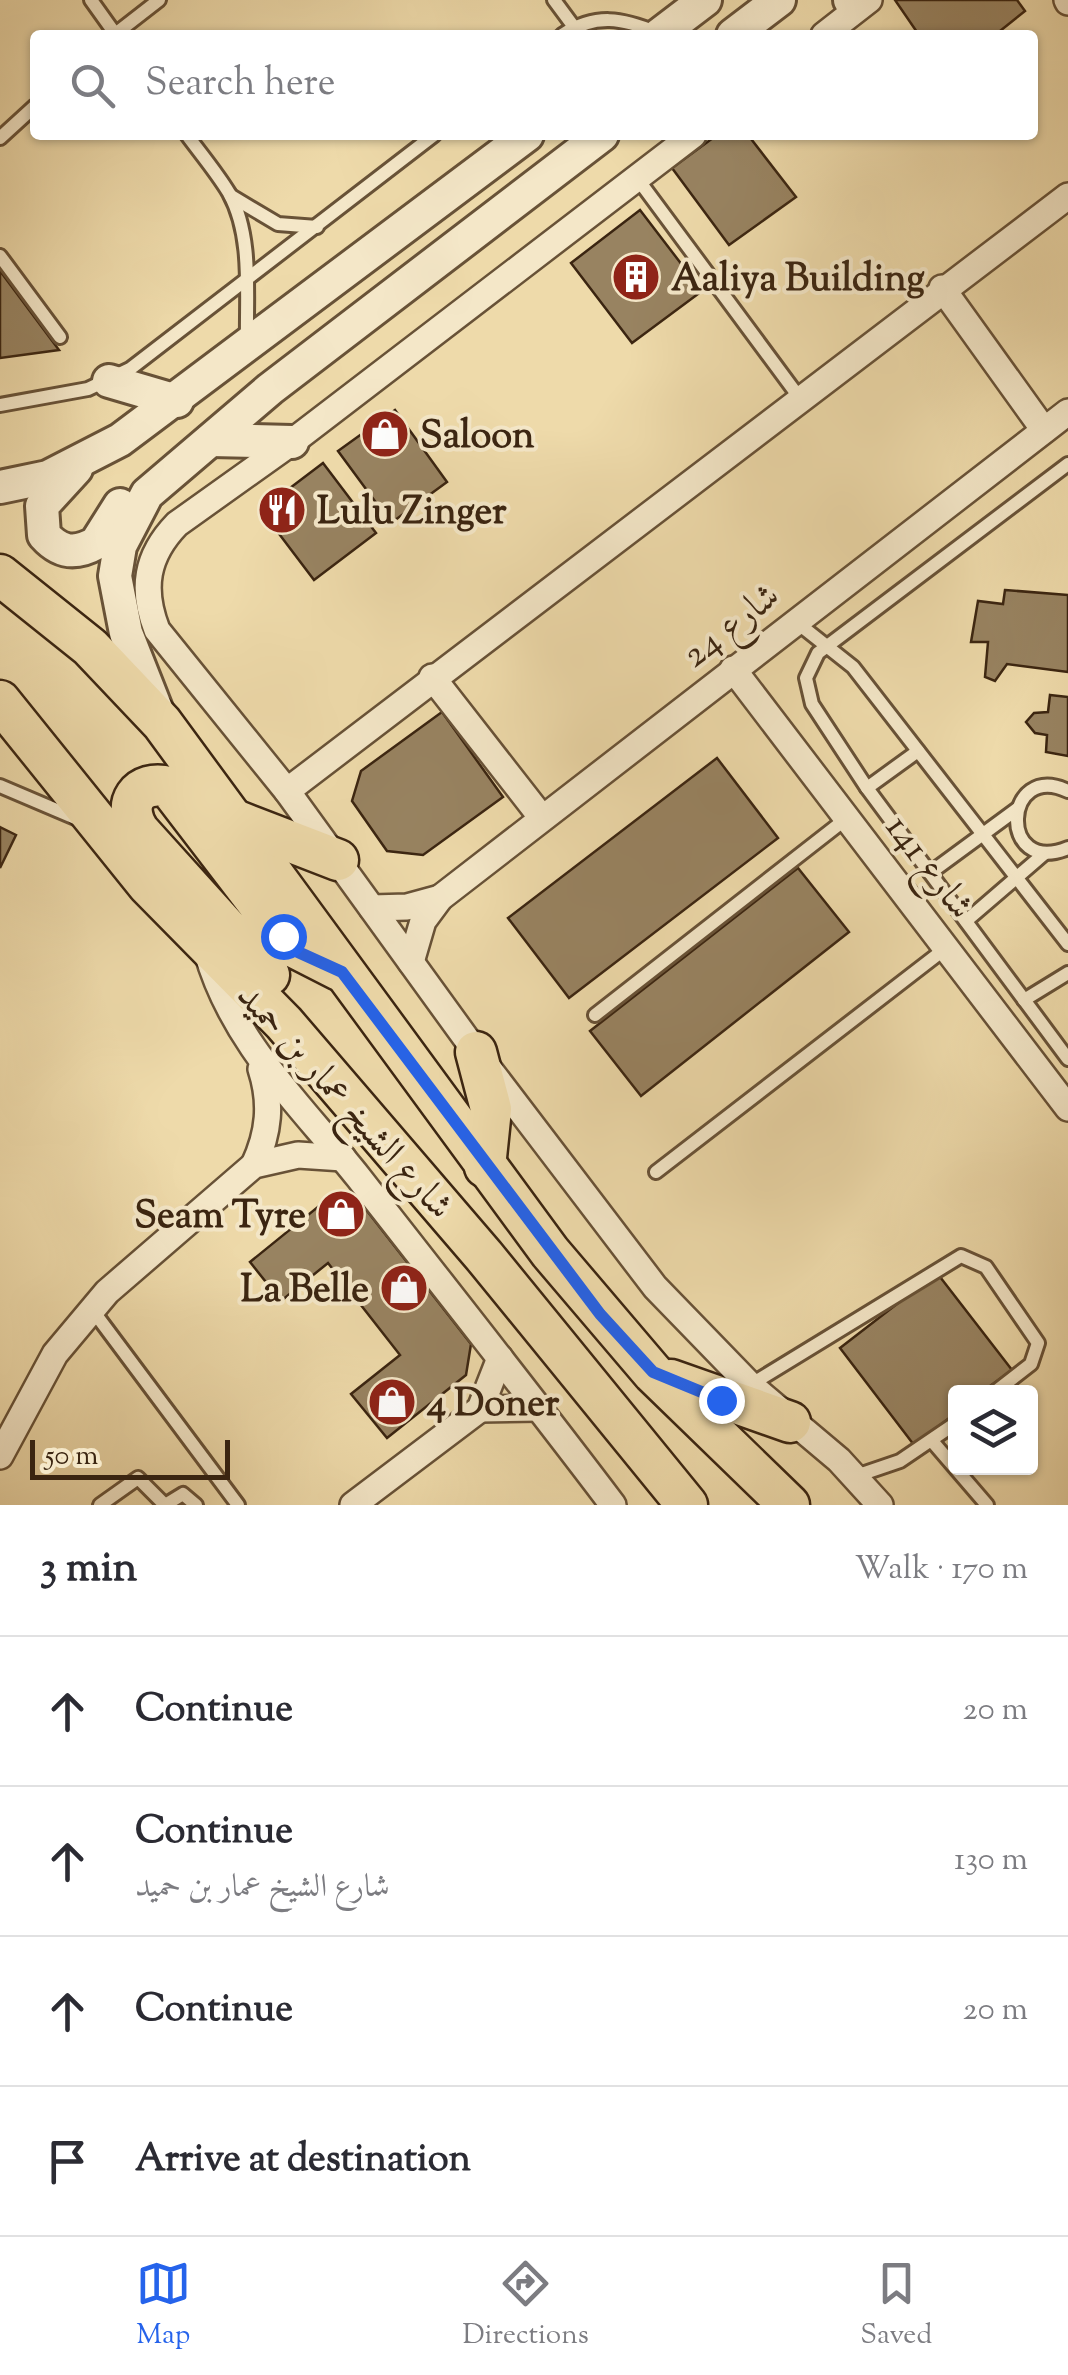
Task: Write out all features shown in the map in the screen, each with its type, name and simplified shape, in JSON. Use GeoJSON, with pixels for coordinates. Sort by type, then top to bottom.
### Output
{"type":"FeatureCollection","features":[{"type":"Feature","properties":{"kind":"main road","name":"شارع الشيخ عمار بن حميد"},"geometry":{"type":"LineString","coordinates":[[0,575],[90,646],[162,723],[562,1268],[653,1372],[789,1505]]}},
{"type":"Feature","properties":{"kind":"main road","name":"شارع الشيخ عمار بن حميد"},"geometry":{"type":"LineString","coordinates":[[0,701],[205,947],[284,1023],[484,1256],[687,1505]]}},
{"type":"Feature","properties":{"kind":"main road"},"geometry":{"type":"LineString","coordinates":[[284,1023],[276,986],[130,817],[130,802],[140,789],[154,783],[170,787],[290,945],[342,972]]}},
{"type":"Feature","properties":{"kind":"main road"},"geometry":{"type":"LineString","coordinates":[[237,821],[338,860]]}},
{"type":"Feature","properties":{"kind":"main road"},"geometry":{"type":"LineString","coordinates":[[476,1052],[491,1108],[486,1167]]}},
{"type":"Feature","properties":{"kind":"main road"},"geometry":{"type":"LineString","coordinates":[[653,1372],[790,1422]]}},
{"type":"Feature","properties":{"kind":"street"},"geometry":{"type":"LineString","coordinates":[[664,30],[705,0]]}},
{"type":"Feature","properties":{"kind":"street"},"geometry":{"type":"LineString","coordinates":[[740,30],[779,0]]}},
{"type":"Feature","properties":{"kind":"street"},"geometry":{"type":"LineString","coordinates":[[831,30],[870,0]]}},
{"type":"Feature","properties":{"kind":"street"},"geometry":{"type":"LineString","coordinates":[[0,488],[48,477],[82,462],[177,401],[520,140]]}},
{"type":"Feature","properties":{"kind":"street"},"geometry":{"type":"LineString","coordinates":[[162,723],[117,605],[120,546],[147,494],[270,389],[595,140]]}},
{"type":"Feature","properties":{"kind":"street"},"geometry":{"type":"LineString","coordinates":[[686,140],[292,442],[177,524],[161,541],[146,585],[157,630],[287,791],[613,1236],[699,1335],[790,1422],[856,1476],[880,1505]]}},
{"type":"Feature","properties":{"kind":"street"},"geometry":{"type":"LineString","coordinates":[[287,791],[432,676],[1068,196]]}},
{"type":"Feature","properties":{"kind":"street"},"geometry":{"type":"LineString","coordinates":[[942,288],[1044,430]]}},
{"type":"Feature","properties":{"kind":"street"},"geometry":{"type":"LineString","coordinates":[[108,381],[177,401]]}},
{"type":"Feature","properties":{"kind":"street"},"geometry":{"type":"LineString","coordinates":[[82,462],[51,494],[40,521],[44,536],[68,552],[96,543],[136,484],[183,441],[270,389]]}},
{"type":"Feature","properties":{"kind":"street","name":"شارع 24"},"geometry":{"type":"LineString","coordinates":[[411,962],[423,921],[440,898],[1068,412]]}},
{"type":"Feature","properties":{"kind":"street"},"geometry":{"type":"LineString","coordinates":[[211,440],[292,442]]}},
{"type":"Feature","properties":{"kind":"street","name":"شارع 141"},"geometry":{"type":"LineString","coordinates":[[734,670],[1068,1108]]}},
{"type":"Feature","properties":{"kind":"street"},"geometry":{"type":"LineString","coordinates":[[432,676],[542,818]]}},
{"type":"Feature","properties":{"kind":"street","name":"شارع 24"},"geometry":{"type":"LineString","coordinates":[[372,908],[407,908],[440,898]]}},
{"type":"Feature","properties":{"kind":"street"},"geometry":{"type":"LineString","coordinates":[[205,947],[222,997],[254,1052],[343,1158],[612,1505]]}},
{"type":"Feature","properties":{"kind":"street"},"geometry":{"type":"LineString","coordinates":[[254,1052],[267,1088],[269,1108],[268,1127],[254,1166]]}},
{"type":"Feature","properties":{"kind":"street"},"geometry":{"type":"LineString","coordinates":[[0,1456],[55,1354],[91,1308],[254,1166],[298,1155],[343,1158]]}},
{"type":"Feature","properties":{"kind":"street"},"geometry":{"type":"LineString","coordinates":[[353,1505],[480,1409],[500,1358]]}},
{"type":"Feature","properties":{"kind":"street"},"geometry":{"type":"LineString","coordinates":[[480,1409],[539,1408]]}},
{"type":"Feature","properties":{"kind":"lane"},"geometry":{"type":"LineString","coordinates":[[92,0],[112,30]]}},
{"type":"Feature","properties":{"kind":"lane"},"geometry":{"type":"LineString","coordinates":[[121,30],[158,0]]}},
{"type":"Feature","properties":{"kind":"lane"},"geometry":{"type":"LineString","coordinates":[[554,0],[568,30]]}},
{"type":"Feature","properties":{"kind":"lane"},"geometry":{"type":"LineString","coordinates":[[570,30],[589,20],[621,19],[649,30]]}},
{"type":"Feature","properties":{"kind":"lane"},"geometry":{"type":"LineString","coordinates":[[0,138],[30,111]]}},
{"type":"Feature","properties":{"kind":"lane"},"geometry":{"type":"LineString","coordinates":[[191,140],[230,194],[243,238],[247,347]]}},
{"type":"Feature","properties":{"kind":"lane"},"geometry":{"type":"LineString","coordinates":[[0,405],[66,394],[108,381],[154,353],[428,140]]}},
{"type":"Feature","properties":{"kind":"lane"},"geometry":{"type":"LineString","coordinates":[[637,178],[799,397]]}},
{"type":"Feature","properties":{"kind":"lane"},"geometry":{"type":"LineString","coordinates":[[230,194],[278,224],[317,227]]}},
{"type":"Feature","properties":{"kind":"lane"},"geometry":{"type":"LineString","coordinates":[[0,256],[60,337]]}},
{"type":"Feature","properties":{"kind":"lane"},"geometry":{"type":"LineString","coordinates":[[1068,464],[829,645],[810,664],[807,692],[867,788],[1068,1060]]}},
{"type":"Feature","properties":{"kind":"lane"},"geometry":{"type":"LineString","coordinates":[[795,621],[853,666],[1068,944]]}},
{"type":"Feature","properties":{"kind":"lane"},"geometry":{"type":"LineString","coordinates":[[867,788],[918,751]]}},
{"type":"Feature","properties":{"kind":"lane"},"geometry":{"type":"LineString","coordinates":[[0,786],[102,827]]}},
{"type":"Feature","properties":{"kind":"lane"},"geometry":{"type":"LineString","coordinates":[[930,873],[1017,809],[1031,790],[1042,786],[1068,791]]}},
{"type":"Feature","properties":{"kind":"lane"},"geometry":{"type":"LineString","coordinates":[[1017,809],[1015,821],[1024,842],[1045,853]]}},
{"type":"Feature","properties":{"kind":"lane"},"geometry":{"type":"LineString","coordinates":[[596,1015],[847,818]]}},
{"type":"Feature","properties":{"kind":"lane"},"geometry":{"type":"LineString","coordinates":[[966,921],[1045,853],[1068,848]]}},
{"type":"Feature","properties":{"kind":"lane"},"geometry":{"type":"LineString","coordinates":[[656,1172],[946,948]]}},
{"type":"Feature","properties":{"kind":"lane"},"geometry":{"type":"LineString","coordinates":[[1024,1000],[1068,973]]}},
{"type":"Feature","properties":{"kind":"lane"},"geometry":{"type":"LineString","coordinates":[[750,1386],[962,1256],[986,1267],[1038,1343],[1031,1364],[1003,1385]]}},
{"type":"Feature","properties":{"kind":"lane"},"geometry":{"type":"LineString","coordinates":[[91,1308],[238,1505]]}},
{"type":"Feature","properties":{"kind":"lane"},"geometry":{"type":"LineString","coordinates":[[856,1476],[900,1461],[948,1429]]}},
{"type":"Feature","properties":{"kind":"lane"},"geometry":{"type":"LineString","coordinates":[[932,1441],[988,1505]]}},
{"type":"Feature","properties":{"kind":"lane"},"geometry":{"type":"LineString","coordinates":[[100,1505],[138,1478],[165,1505],[183,1494],[196,1505]]}},
{"type":"Feature","properties":{"kind":"building"},"geometry":{"type":"Polygon","coordinates":[[[895,0],[1017,0],[1025,11],[1001,30],[916,30],[895,0]]]}},
{"type":"Feature","properties":{"kind":"building"},"geometry":{"type":"Polygon","coordinates":[[[710,140],[752,140],[796,197],[729,245],[672,168],[710,140]]]}},
{"type":"Feature","properties":{"kind":"building","name":"Aaliya Building"},"geometry":{"type":"Polygon","coordinates":[[[640,210],[702,291],[632,343],[571,263],[640,210]]]}},
{"type":"Feature","properties":{"kind":"building"},"geometry":{"type":"Polygon","coordinates":[[[0,271],[59,350],[0,358],[0,271]]]}},
{"type":"Feature","properties":{"kind":"building"},"geometry":{"type":"Polygon","coordinates":[[[395,410],[447,482],[391,523],[338,451],[395,410]]]}},
{"type":"Feature","properties":{"kind":"building"},"geometry":{"type":"Polygon","coordinates":[[[323,463],[376,533],[314,580],[261,510],[323,463]]]}},
{"type":"Feature","properties":{"kind":"building"},"geometry":{"type":"Polygon","coordinates":[[[1005,590],[1068,595],[1068,672],[1007,664],[995,681],[985,677],[988,642],[971,642],[978,601],[1003,604],[1005,590]]]}},
{"type":"Feature","properties":{"kind":"building"},"geometry":{"type":"Polygon","coordinates":[[[1050,695],[1068,697],[1068,756],[1046,752],[1047,735],[1035,733],[1026,722],[1034,713],[1048,712],[1050,695]]]}},
{"type":"Feature","properties":{"kind":"building"},"geometry":{"type":"Polygon","coordinates":[[[442,712],[503,797],[423,855],[387,851],[352,801],[361,771],[442,712]]]}},
{"type":"Feature","properties":{"kind":"building"},"geometry":{"type":"Polygon","coordinates":[[[717,758],[778,838],[569,998],[508,918],[717,758]]]}},
{"type":"Feature","properties":{"kind":"building"},"geometry":{"type":"Polygon","coordinates":[[[0,827],[16,835],[0,868],[0,827]]]}},
{"type":"Feature","properties":{"kind":"building"},"geometry":{"type":"Polygon","coordinates":[[[798,868],[849,932],[641,1096],[590,1031],[798,868]]]}},
{"type":"Feature","properties":{"kind":"building"},"geometry":{"type":"Polygon","coordinates":[[[324,1202],[364,1207],[471,1344],[466,1375],[387,1438],[351,1394],[400,1355],[328,1263],[281,1301],[250,1262],[324,1202]]]}},
{"type":"Feature","properties":{"kind":"building"},"geometry":{"type":"Polygon","coordinates":[[[937,1273],[1012,1370],[992,1385],[948,1385],[948,1419],[914,1445],[840,1348],[937,1273]]]}},
{"type":"Feature","properties":{"kind":"place","name":"Aaliya Building"},"geometry":{"type":"Point","coordinates":[636,277]}},
{"type":"Feature","properties":{"kind":"place","name":"Saloon"},"geometry":{"type":"Point","coordinates":[385,434]}},
{"type":"Feature","properties":{"kind":"place","name":"Lulu Zinger"},"geometry":{"type":"Point","coordinates":[282,510]}},
{"type":"Feature","properties":{"kind":"place","name":"Seam Tyre"},"geometry":{"type":"Point","coordinates":[341,1214]}},
{"type":"Feature","properties":{"kind":"place","name":"La Belle"},"geometry":{"type":"Point","coordinates":[404,1288]}},
{"type":"Feature","properties":{"kind":"place","name":"4 Doner"},"geometry":{"type":"Point","coordinates":[392,1402]}},
{"type":"Feature","properties":{"kind":"route"},"geometry":{"type":"LineString","coordinates":[[283,936],[298,952],[342,972],[550,1252],[653,1372],[721,1400]]}}]}
